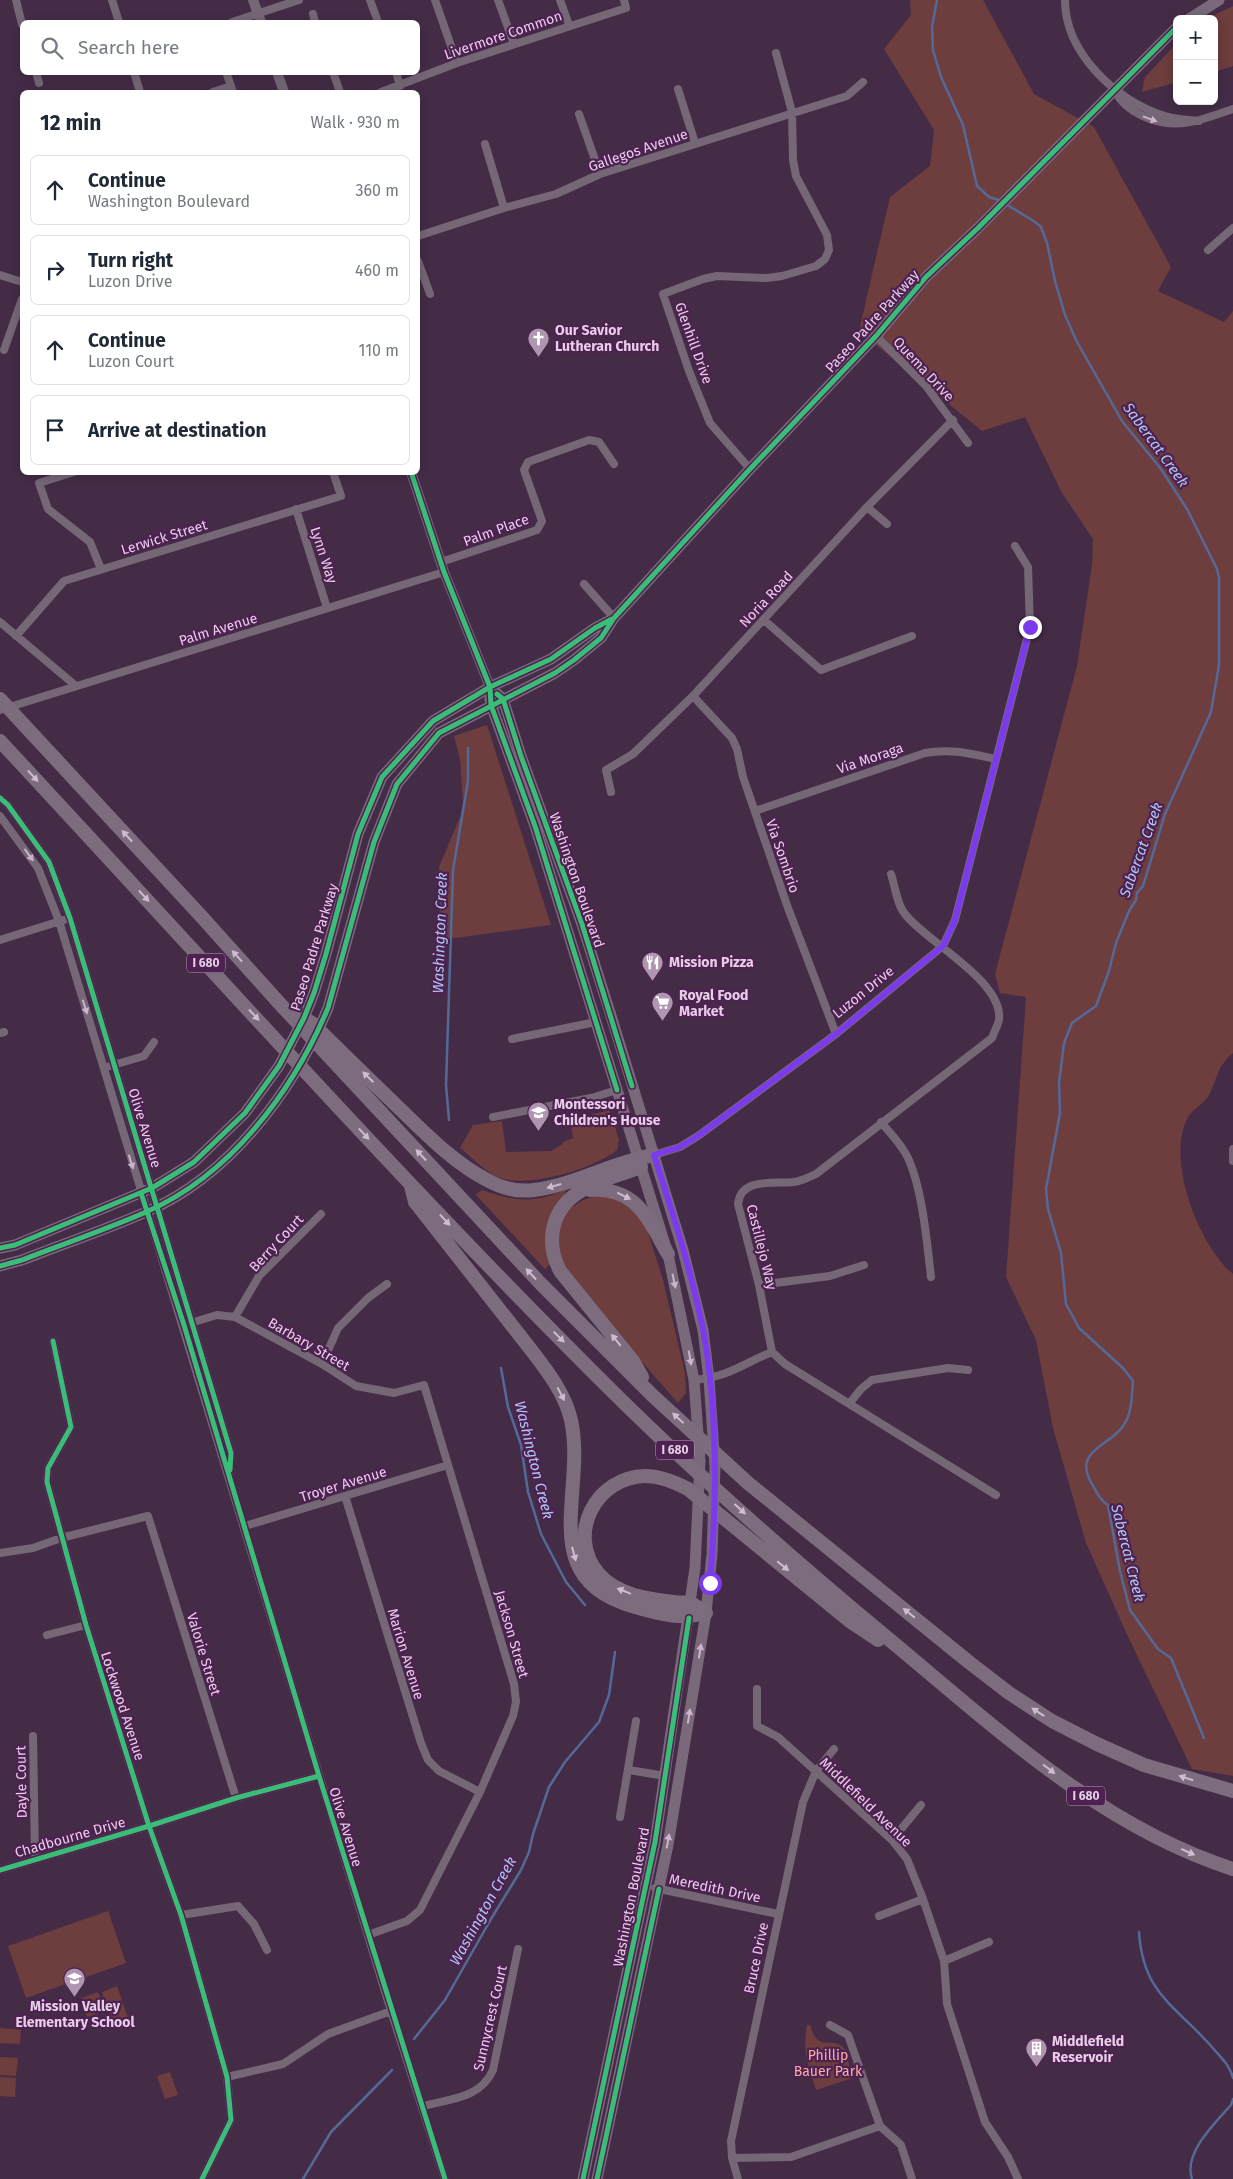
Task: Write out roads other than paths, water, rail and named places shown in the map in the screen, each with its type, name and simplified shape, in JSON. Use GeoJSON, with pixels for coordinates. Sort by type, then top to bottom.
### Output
{"type":"FeatureCollection","features":[{"type":"Feature","properties":{"kind":"highway","name":"I 680"},"geometry":{"type":"LineString","coordinates":[[0,699],[541,1284],[652,1395],[748,1483],[1009,1693],[1052,1721],[1144,1765],[1233,1791]]}},
{"type":"Feature","properties":{"kind":"highway","name":"I 680"},"geometry":{"type":"LineString","coordinates":[[0,741],[411,1185],[562,1340],[670,1446],[832,1591],[956,1696],[1092,1801],[1150,1835],[1204,1860],[1233,1868]]}},
{"type":"Feature","properties":{"kind":"highway"},"geometry":{"type":"LineString","coordinates":[[281,1005],[312,1023],[443,1149],[474,1173],[499,1186],[514,1190],[533,1191],[639,1163]]}},
{"type":"Feature","properties":{"kind":"highway"},"geometry":{"type":"LineString","coordinates":[[652,1395],[633,1362],[570,1284],[554,1259],[551,1244],[552,1230],[558,1214],[566,1203],[577,1194],[654,1155]]}},
{"type":"Feature","properties":{"kind":"highway"},"geometry":{"type":"LineString","coordinates":[[411,1185],[414,1202],[532,1351],[553,1380],[565,1403],[571,1422],[574,1458],[571,1540],[576,1562],[584,1576],[594,1588],[621,1603],[663,1615],[689,1618],[706,1613]]}},
{"type":"Feature","properties":{"kind":"highway"},"geometry":{"type":"LineString","coordinates":[[577,1194],[602,1190],[622,1194],[632,1200],[642,1210],[668,1254]]}},
{"type":"Feature","properties":{"kind":"highway"},"geometry":{"type":"LineString","coordinates":[[706,1613],[690,1603],[671,1602],[624,1592],[609,1584],[597,1572],[589,1558],[585,1543],[585,1528],[594,1504],[610,1486],[631,1478],[645,1476],[667,1480],[688,1489],[851,1622],[956,1696]]}},
{"type":"Feature","properties":{"kind":"main road"},"geometry":{"type":"LineString","coordinates":[[1195,15],[1219,0]]}},
{"type":"Feature","properties":{"kind":"main road","name":"Paseo Padre Parkway"},"geometry":{"type":"LineString","coordinates":[[0,1266],[22,1260],[158,1206],[201,1180],[255,1129],[292,1080],[328,1008],[374,842],[396,784],[439,733],[574,660],[601,638],[614,618],[750,469],[876,336],[926,277],[978,228],[1023,180],[1173,31]]}},
{"type":"Feature","properties":{"kind":"main road","name":"Paseo Padre Parkway"},"geometry":{"type":"LineString","coordinates":[[0,1248],[15,1245],[152,1188],[194,1162],[246,1113],[279,1066],[314,993],[358,834],[382,777],[433,721],[490,687],[551,660],[595,628],[614,618]]}},
{"type":"Feature","properties":{"kind":"main road","name":"Washington Boulevard"},"geometry":{"type":"LineString","coordinates":[[490,687],[503,699],[521,756],[582,924],[684,1250],[697,1300],[710,1379],[715,1467],[714,1526],[706,1613],[659,1889],[597,2179]]}},
{"type":"Feature","properties":{"kind":"main road","name":"Washington Boulevard"},"geometry":{"type":"LineString","coordinates":[[490,687],[490,705],[535,826],[668,1254],[696,1396],[700,1461],[699,1520],[689,1618],[646,1886],[583,2179]]}},
{"type":"Feature","properties":{"kind":"street"},"geometry":{"type":"LineString","coordinates":[[16,0],[21,20]]}},
{"type":"Feature","properties":{"kind":"street"},"geometry":{"type":"LineString","coordinates":[[112,0],[118,20]]}},
{"type":"Feature","properties":{"kind":"street"},"geometry":{"type":"LineString","coordinates":[[253,0],[259,18]]}},
{"type":"Feature","properties":{"kind":"street"},"geometry":{"type":"LineString","coordinates":[[246,20],[259,18],[299,0]]}},
{"type":"Feature","properties":{"kind":"street"},"geometry":{"type":"LineString","coordinates":[[370,0],[377,20]]}},
{"type":"Feature","properties":{"kind":"street"},"geometry":{"type":"LineString","coordinates":[[435,0],[457,63]]}},
{"type":"Feature","properties":{"kind":"street"},"geometry":{"type":"LineString","coordinates":[[498,0],[514,44]]}},
{"type":"Feature","properties":{"kind":"street"},"geometry":{"type":"LineString","coordinates":[[560,0],[569,26]]}},
{"type":"Feature","properties":{"kind":"street","name":"Livermore Common"},"geometry":{"type":"LineString","coordinates":[[388,90],[457,63],[626,8],[624,0]]}},
{"type":"Feature","properties":{"kind":"street"},"geometry":{"type":"LineString","coordinates":[[1065,0],[1065,17],[1075,43],[1089,65],[1114,89],[1118,99],[1126,107],[1154,121],[1177,125],[1199,121],[1233,109]]}},
{"type":"Feature","properties":{"kind":"street"},"geometry":{"type":"LineString","coordinates":[[776,53],[792,112]]}},
{"type":"Feature","properties":{"kind":"street"},"geometry":{"type":"LineString","coordinates":[[37,75],[39,83]]}},
{"type":"Feature","properties":{"kind":"street"},"geometry":{"type":"LineString","coordinates":[[135,75],[139,90]]}},
{"type":"Feature","properties":{"kind":"street"},"geometry":{"type":"LineString","coordinates":[[227,75],[232,89]]}},
{"type":"Feature","properties":{"kind":"street"},"geometry":{"type":"LineString","coordinates":[[278,75],[283,90]]}},
{"type":"Feature","properties":{"kind":"street"},"geometry":{"type":"LineString","coordinates":[[334,75],[339,90]]}},
{"type":"Feature","properties":{"kind":"street"},"geometry":{"type":"LineString","coordinates":[[397,75],[400,86]]}},
{"type":"Feature","properties":{"kind":"street","name":"Gallegos Avenue"},"geometry":{"type":"LineString","coordinates":[[420,235],[504,208],[556,194],[600,174],[847,96],[863,82]]}},
{"type":"Feature","properties":{"kind":"street"},"geometry":{"type":"LineString","coordinates":[[678,89],[695,143]]}},
{"type":"Feature","properties":{"kind":"street","name":"Glenhill Drive"},"geometry":{"type":"LineString","coordinates":[[750,469],[710,423],[689,371],[663,294],[703,278],[717,276],[767,278],[782,276],[816,266],[825,259],[829,250],[827,236],[796,176],[793,160],[792,112]]}},
{"type":"Feature","properties":{"kind":"street"},"geometry":{"type":"LineString","coordinates":[[579,114],[600,174]]}},
{"type":"Feature","properties":{"kind":"street"},"geometry":{"type":"LineString","coordinates":[[485,144],[504,208]]}},
{"type":"Feature","properties":{"kind":"street"},"geometry":{"type":"LineString","coordinates":[[1208,250],[1233,228]]}},
{"type":"Feature","properties":{"kind":"street"},"geometry":{"type":"LineString","coordinates":[[420,266],[430,294]]}},
{"type":"Feature","properties":{"kind":"street"},"geometry":{"type":"LineString","coordinates":[[0,275],[20,281]]}},
{"type":"Feature","properties":{"kind":"street"},"geometry":{"type":"LineString","coordinates":[[4,350],[20,305]]}},
{"type":"Feature","properties":{"kind":"street","name":"Quema Drive"},"geometry":{"type":"LineString","coordinates":[[876,336],[926,386],[953,420],[968,443]]}},
{"type":"Feature","properties":{"kind":"street","name":"Noria Road"},"geometry":{"type":"LineString","coordinates":[[611,792],[606,770],[633,754],[693,696],[867,507],[953,420]]}},
{"type":"Feature","properties":{"kind":"street","name":"Palm Place"},"geometry":{"type":"LineString","coordinates":[[443,567],[537,530],[542,521],[524,470],[528,462],[588,440],[599,442],[614,464]]}},
{"type":"Feature","properties":{"kind":"street"},"geometry":{"type":"LineString","coordinates":[[65,475],[39,484],[48,509],[90,542],[101,569]]}},
{"type":"Feature","properties":{"kind":"street","name":"Lerwick Street"},"geometry":{"type":"LineString","coordinates":[[16,636],[64,581],[341,496],[334,475]]}},
{"type":"Feature","properties":{"kind":"street","name":"Washington Boulevard"},"geometry":{"type":"LineString","coordinates":[[412,475],[443,567],[490,687]]}},
{"type":"Feature","properties":{"kind":"street"},"geometry":{"type":"LineString","coordinates":[[867,507],[887,524]]}},
{"type":"Feature","properties":{"kind":"street","name":"Lynn Way"},"geometry":{"type":"LineString","coordinates":[[296,509],[327,608]]}},
{"type":"Feature","properties":{"kind":"street","name":"Luzon Drive"},"geometry":{"type":"LineString","coordinates":[[654,1155],[680,1147],[698,1136],[836,1034],[943,946],[955,920],[1030,627],[1028,566],[1015,546]]}},
{"type":"Feature","properties":{"kind":"street","name":"Palm Avenue"},"geometry":{"type":"LineString","coordinates":[[0,710],[327,608],[443,567]]}},
{"type":"Feature","properties":{"kind":"street"},"geometry":{"type":"LineString","coordinates":[[584,584],[614,618]]}},
{"type":"Feature","properties":{"kind":"street"},"geometry":{"type":"LineString","coordinates":[[764,620],[821,670],[912,636]]}},
{"type":"Feature","properties":{"kind":"street"},"geometry":{"type":"LineString","coordinates":[[0,622],[76,686]]}},
{"type":"Feature","properties":{"kind":"street","name":"Via Sombrio"},"geometry":{"type":"LineString","coordinates":[[693,696],[732,738],[788,908],[836,1034]]}},
{"type":"Feature","properties":{"kind":"street","name":"Via Moraga"},"geometry":{"type":"LineString","coordinates":[[755,811],[925,753],[942,749],[996,760]]}},
{"type":"Feature","properties":{"kind":"street","name":"Olive Avenue"},"geometry":{"type":"LineString","coordinates":[[0,798],[8,805],[49,862],[70,918],[231,1453],[229,1480]]}},
{"type":"Feature","properties":{"kind":"street"},"geometry":{"type":"LineString","coordinates":[[0,814],[8,805]]}},
{"type":"Feature","properties":{"kind":"street","name":"Olive Avenue"},"geometry":{"type":"LineString","coordinates":[[0,814],[38,868],[59,921],[146,1212],[184,1325],[229,1480],[245,1526],[391,2011],[445,2179]]}},
{"type":"Feature","properties":{"kind":"street"},"geometry":{"type":"LineString","coordinates":[[891,874],[903,913],[925,936],[943,946]]}},
{"type":"Feature","properties":{"kind":"street"},"geometry":{"type":"LineString","coordinates":[[0,940],[70,918]]}},
{"type":"Feature","properties":{"kind":"street","name":"Castillejo Way"},"geometry":{"type":"LineString","coordinates":[[772,1352],[759,1285],[738,1204],[741,1191],[750,1186],[795,1182],[816,1174],[992,1038],[999,1020],[998,1008],[995,1002],[980,980],[943,946]]}},
{"type":"Feature","properties":{"kind":"street"},"geometry":{"type":"LineString","coordinates":[[512,1039],[596,1022]]}},
{"type":"Feature","properties":{"kind":"street"},"geometry":{"type":"LineString","coordinates":[[103,1068],[144,1056],[154,1042]]}},
{"type":"Feature","properties":{"kind":"street"},"geometry":{"type":"LineString","coordinates":[[493,1117],[584,1100],[617,1090]]}},
{"type":"Feature","properties":{"kind":"street"},"geometry":{"type":"LineString","coordinates":[[881,1122],[906,1154],[912,1168],[925,1228],[931,1277]]}},
{"type":"Feature","properties":{"kind":"street"},"geometry":{"type":"LineString","coordinates":[[1233,1149],[1233,1161]]}},
{"type":"Feature","properties":{"kind":"street","name":"Berry Court"},"geometry":{"type":"LineString","coordinates":[[235,1317],[260,1276],[321,1214]]}},
{"type":"Feature","properties":{"kind":"street"},"geometry":{"type":"LineString","coordinates":[[759,1285],[830,1276],[864,1265]]}},
{"type":"Feature","properties":{"kind":"street"},"geometry":{"type":"LineString","coordinates":[[322,1364],[338,1328],[368,1298],[387,1284]]}},
{"type":"Feature","properties":{"kind":"street","name":"Barbary Street"},"geometry":{"type":"LineString","coordinates":[[184,1325],[218,1315],[235,1317],[322,1364],[356,1386],[394,1393],[424,1385]]}},
{"type":"Feature","properties":{"kind":"street","name":"Lockwood Avenue"},"geometry":{"type":"LineString","coordinates":[[53,1341],[71,1427],[48,1468],[47,1482],[86,1625],[149,1826],[181,1915],[227,2077],[231,2120],[202,2179]]}},
{"type":"Feature","properties":{"kind":"street"},"geometry":{"type":"LineString","coordinates":[[694,1380],[710,1379],[735,1371],[772,1352],[785,1364],[996,1495]]}},
{"type":"Feature","properties":{"kind":"street"},"geometry":{"type":"LineString","coordinates":[[849,1404],[861,1389],[872,1380],[948,1368],[968,1370]]}},
{"type":"Feature","properties":{"kind":"street","name":"Jackson Street"},"geometry":{"type":"LineString","coordinates":[[368,1934],[407,1921],[420,1910],[480,1792],[516,1702],[514,1684],[424,1385]]}},
{"type":"Feature","properties":{"kind":"street","name":"Troyer Avenue"},"geometry":{"type":"LineString","coordinates":[[245,1526],[448,1465]]}},
{"type":"Feature","properties":{"kind":"street","name":"Marion Avenue"},"geometry":{"type":"LineString","coordinates":[[345,1496],[421,1743],[428,1760],[439,1771],[480,1792]]}},
{"type":"Feature","properties":{"kind":"street","name":"Valorie Street"},"geometry":{"type":"LineString","coordinates":[[61,1538],[148,1516],[236,1798]]}},
{"type":"Feature","properties":{"kind":"street"},"geometry":{"type":"LineString","coordinates":[[0,1553],[33,1548],[61,1538]]}},
{"type":"Feature","properties":{"kind":"street"},"geometry":{"type":"LineString","coordinates":[[46,1635],[86,1625]]}},
{"type":"Feature","properties":{"kind":"street","name":"Middlefield Avenue"},"geometry":{"type":"LineString","coordinates":[[757,1688],[757,1726],[778,1737],[892,1840],[907,1859],[944,1961],[947,2004],[985,2122],[1008,2157],[1018,2179]]}},
{"type":"Feature","properties":{"kind":"street"},"geometry":{"type":"LineString","coordinates":[[620,1817],[636,1721]]}},
{"type":"Feature","properties":{"kind":"street","name":"Dayle Court"},"geometry":{"type":"LineString","coordinates":[[33,1736],[35,1858]]}},
{"type":"Feature","properties":{"kind":"street","name":"Bruce Drive"},"geometry":{"type":"LineString","coordinates":[[738,2179],[732,2158],[731,2141],[803,1802],[816,1771],[834,1749]]}},
{"type":"Feature","properties":{"kind":"street"},"geometry":{"type":"LineString","coordinates":[[629,1770],[665,1776]]}},
{"type":"Feature","properties":{"kind":"street","name":"Chadbourne Drive"},"geometry":{"type":"LineString","coordinates":[[0,1870],[236,1798],[319,1776]]}},
{"type":"Feature","properties":{"kind":"street"},"geometry":{"type":"LineString","coordinates":[[892,1840],[921,1805]]}},
{"type":"Feature","properties":{"kind":"street","name":"Meredith Drive"},"geometry":{"type":"LineString","coordinates":[[646,1886],[778,1914]]}},
{"type":"Feature","properties":{"kind":"street"},"geometry":{"type":"LineString","coordinates":[[879,1916],[923,1899]]}},
{"type":"Feature","properties":{"kind":"street"},"geometry":{"type":"LineString","coordinates":[[181,1915],[238,1906],[254,1924],[267,1950]]}},
{"type":"Feature","properties":{"kind":"street"},"geometry":{"type":"LineString","coordinates":[[944,1961],[989,1942]]}},
{"type":"Feature","properties":{"kind":"street","name":"Sunnycrest Court"},"geometry":{"type":"LineString","coordinates":[[422,2106],[475,2092],[488,2082],[493,2070],[518,1949]]}},
{"type":"Feature","properties":{"kind":"street"},"geometry":{"type":"LineString","coordinates":[[227,2077],[283,2064],[328,2034],[391,2011]]}},
{"type":"Feature","properties":{"kind":"street"},"geometry":{"type":"LineString","coordinates":[[830,2025],[848,2036],[880,2126],[901,2145],[912,2179]]}},
{"type":"Feature","properties":{"kind":"street"},"geometry":{"type":"LineString","coordinates":[[732,2158],[790,2158],[880,2126]]}},
{"type":"Feature","properties":{"kind":"waterway","name":"Sabercat Creek"},"geometry":{"type":"LineString","coordinates":[[937,0],[932,27],[933,50],[941,77],[963,125],[977,186],[989,197],[1001,201]]}},
{"type":"Feature","properties":{"kind":"waterway","name":"Sabercat Creek"},"geometry":{"type":"LineString","coordinates":[[1006,204],[1041,227],[1047,243],[1065,315],[1077,342],[1122,421],[1161,469],[1187,509],[1217,569],[1219,578],[1219,665],[1211,712],[1165,814],[1143,886],[1137,893],[1136,900],[1129,911],[1116,943],[1109,971],[1096,1006],[1072,1023],[1064,1043],[1059,1083],[1060,1113],[1046,1189],[1048,1209],[1061,1253],[1066,1304],[1079,1328],[1124,1369],[1133,1381],[1130,1408],[1125,1423],[1119,1431],[1090,1455],[1087,1463],[1087,1472],[1098,1496],[1108,1505],[1120,1571],[1130,1610],[1158,1649],[1171,1658],[1204,1738]]}},
{"type":"Feature","properties":{"kind":"waterway","name":"Washington Creek"},"geometry":{"type":"LineString","coordinates":[[449,1120],[446,1085],[453,870],[468,781],[468,748]]}},
{"type":"Feature","properties":{"kind":"waterway","name":"Washington Creek"},"geometry":{"type":"LineString","coordinates":[[501,1368],[508,1407],[521,1445],[528,1492],[541,1534],[566,1582],[585,1605]]}},
{"type":"Feature","properties":{"kind":"waterway","name":"Washington Creek"},"geometry":{"type":"LineString","coordinates":[[414,2039],[445,2000],[521,1870],[529,1852],[549,1787],[565,1762],[599,1722],[609,1695],[615,1652]]}},
{"type":"Feature","properties":{"kind":"waterway","name":"Sabercat Creek"},"geometry":{"type":"LineString","coordinates":[[1139,1932],[1142,1953],[1154,1985],[1221,2058],[1230,2069],[1233,2078]]}},
{"type":"Feature","properties":{"kind":"waterway","name":"Washington Creek"},"geometry":{"type":"LineString","coordinates":[[303,2179],[331,2132],[392,2070]]}},
{"type":"Feature","properties":{"kind":"waterway","name":"Sabercat Creek"},"geometry":{"type":"LineString","coordinates":[[1192,2179],[1190,2169],[1196,2149],[1209,2129],[1231,2105],[1233,2099]]}},
{"type":"Feature","properties":{"kind":"place","name":"Our Savior Lutheran Church"},"geometry":{"type":"Point","coordinates":[539,357]}},
{"type":"Feature","properties":{"kind":"place","name":"Mission Pizza"},"geometry":{"type":"Point","coordinates":[653,981]}},
{"type":"Feature","properties":{"kind":"place","name":"Royal Food Market"},"geometry":{"type":"Point","coordinates":[663,1022]}},
{"type":"Feature","properties":{"kind":"place","name":"Montessori Children's House"},"geometry":{"type":"Point","coordinates":[538,1131]}},
{"type":"Feature","properties":{"kind":"place","name":"Mission Valley Elementary School"},"geometry":{"type":"Point","coordinates":[75,1997]}},
{"type":"Feature","properties":{"kind":"place","name":"Middlefield Reservoir"},"geometry":{"type":"Point","coordinates":[1036,2068]}},
{"type":"Feature","properties":{"kind":"park label","name":"Phillip Bauer Park"},"geometry":{"type":"Point","coordinates":[828,2064]}}]}
